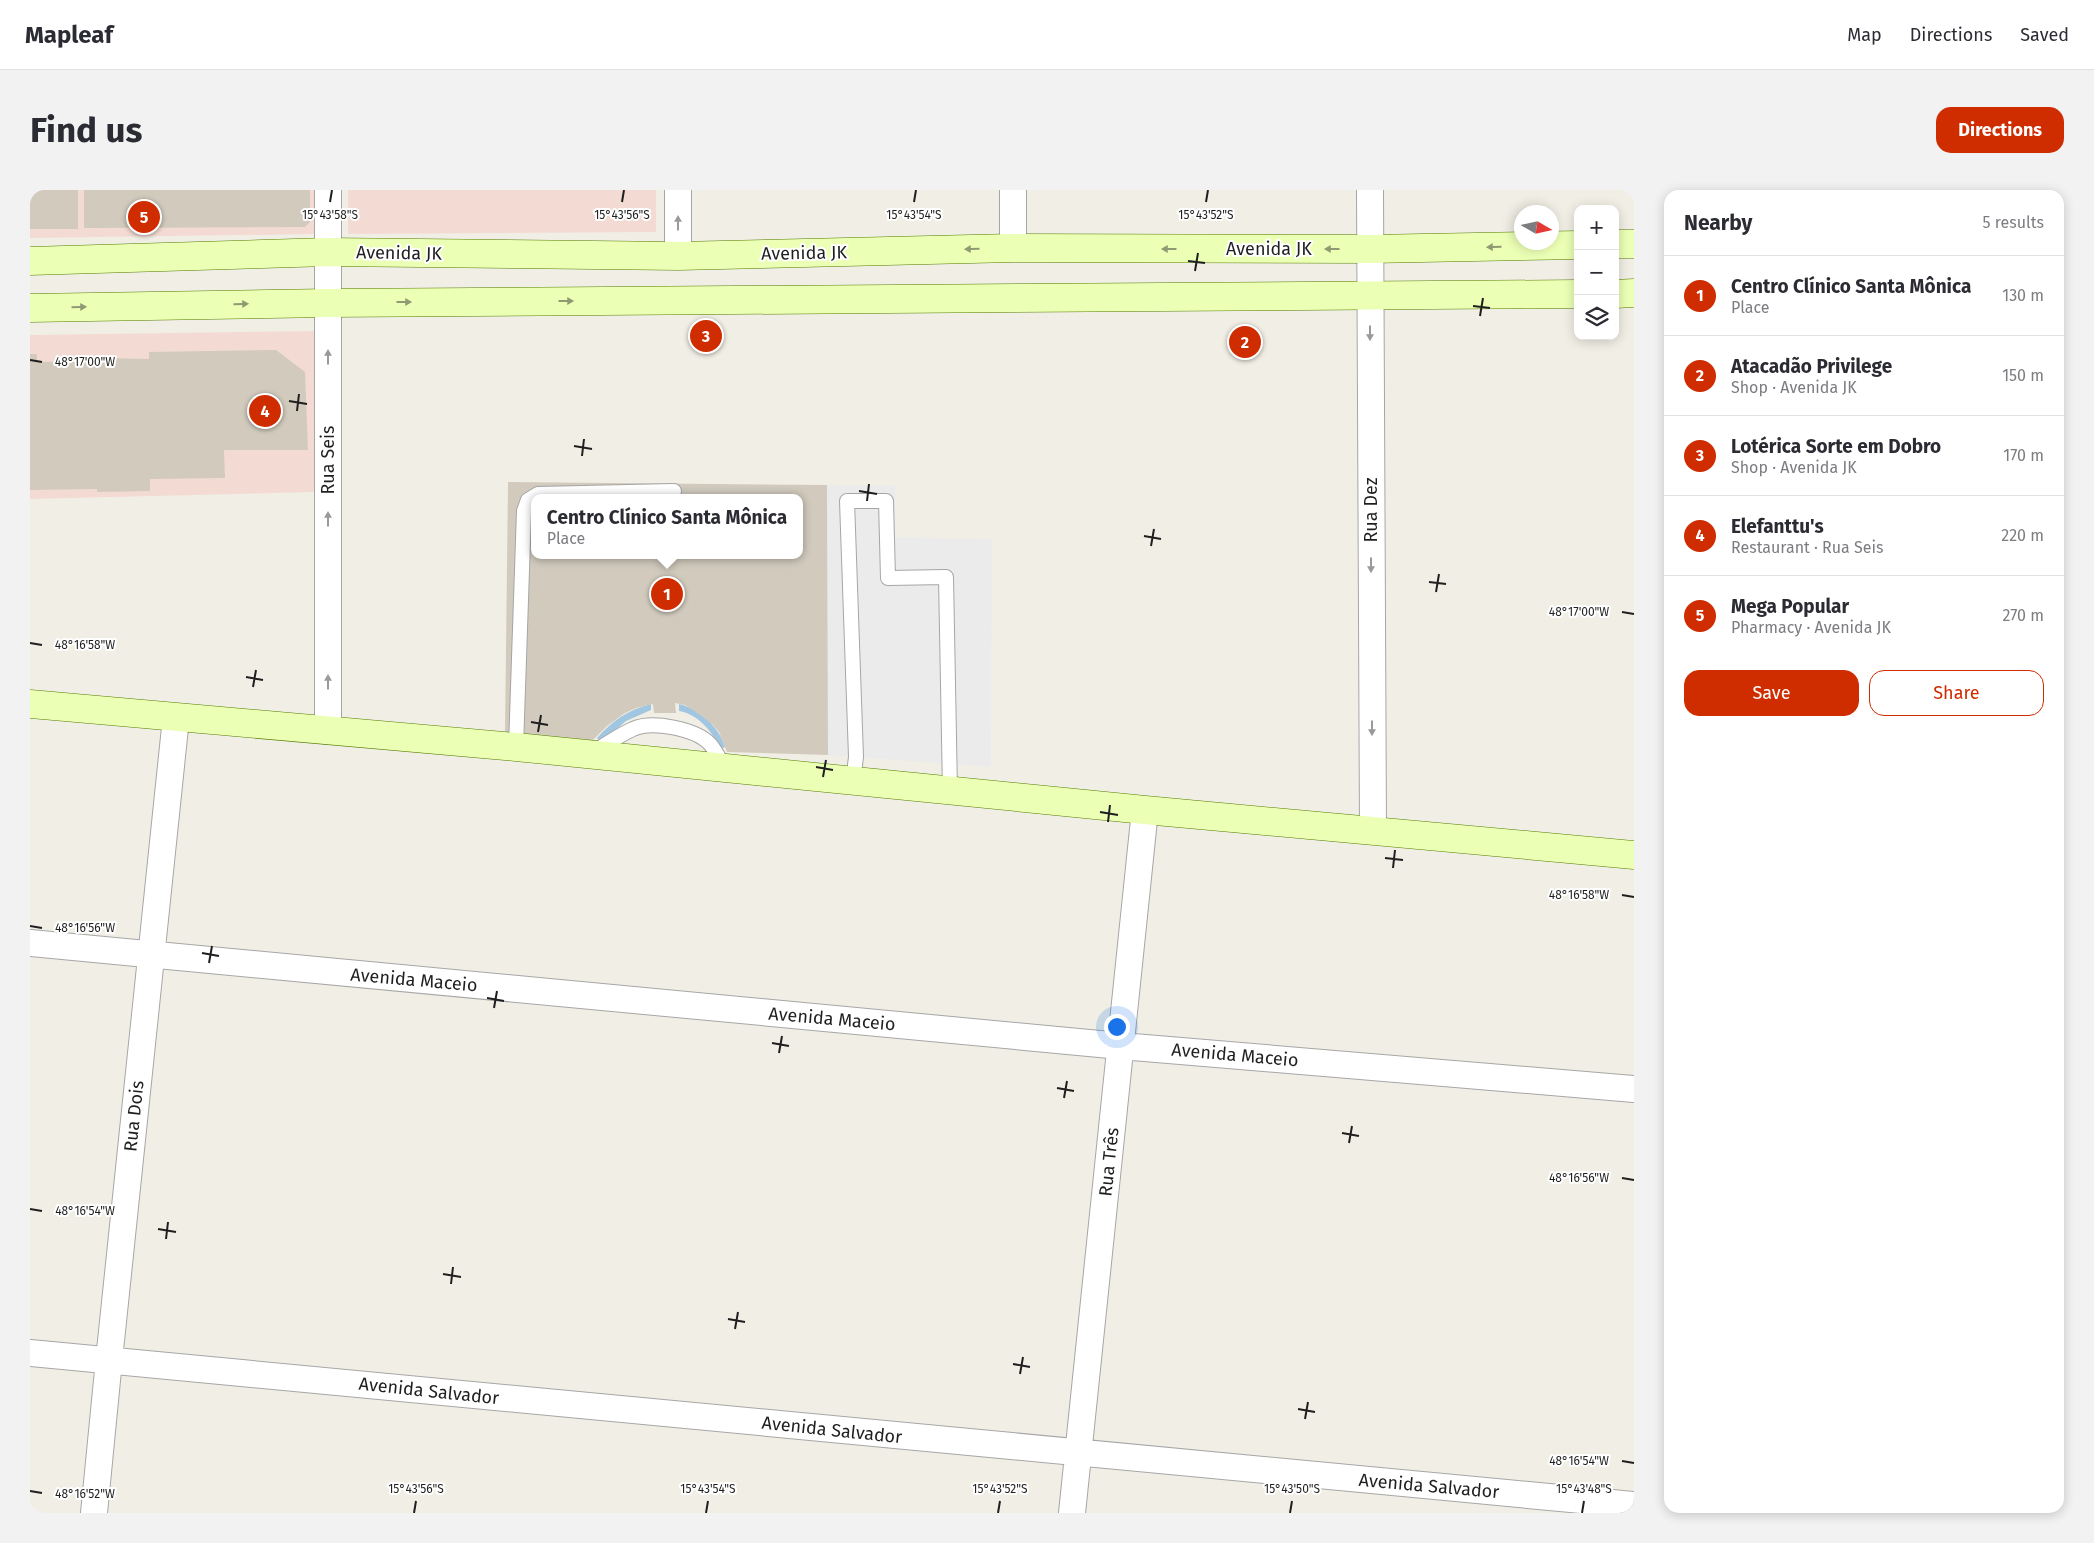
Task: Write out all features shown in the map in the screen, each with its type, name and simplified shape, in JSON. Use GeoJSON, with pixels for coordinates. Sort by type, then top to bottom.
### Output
{"type":"FeatureCollection","features":[{"type":"Feature","properties":{"kind":"main road"},"geometry":{"type":"LineString","coordinates":[[1619,244],[1634,244]]}},
{"type":"Feature","properties":{"kind":"main road","name":"Avenida JK"},"geometry":{"type":"LineString","coordinates":[[30,261],[328,252],[678,256],[1013,248],[1370,249],[1574,245]]}},
{"type":"Feature","properties":{"kind":"main road"},"geometry":{"type":"LineString","coordinates":[[1619,294],[1634,293]]}},
{"type":"Feature","properties":{"kind":"main road"},"geometry":{"type":"LineString","coordinates":[[30,308],[328,303],[1574,294]]}},
{"type":"Feature","properties":{"kind":"main road"},"geometry":{"type":"LineString","coordinates":[[30,704],[516,747],[1146,810],[1634,855]]}},
{"type":"Feature","properties":{"kind":"street","name":"Rua Seis"},"geometry":{"type":"LineString","coordinates":[[328,190],[328,731]]}},
{"type":"Feature","properties":{"kind":"street"},"geometry":{"type":"LineString","coordinates":[[678,190],[678,256]]}},
{"type":"Feature","properties":{"kind":"street"},"geometry":{"type":"LineString","coordinates":[[1013,190],[1013,248]]}},
{"type":"Feature","properties":{"kind":"street","name":"Rua Dez"},"geometry":{"type":"LineString","coordinates":[[1370,190],[1373,830]]}},
{"type":"Feature","properties":{"kind":"street","name":"Rua Dois"},"geometry":{"type":"LineString","coordinates":[[94,1513],[108,1360],[176,718]]}},
{"type":"Feature","properties":{"kind":"street","name":"Rua Três"},"geometry":{"type":"LineString","coordinates":[[1072,1513],[1146,810]]}},
{"type":"Feature","properties":{"kind":"street","name":"Avenida Maceio"},"geometry":{"type":"LineString","coordinates":[[30,943],[1121,1046],[1634,1089]]}},
{"type":"Feature","properties":{"kind":"street","name":"Avenida Salvador"},"geometry":{"type":"LineString","coordinates":[[30,1352],[1079,1454],[1634,1505]]}},
{"type":"Feature","properties":{"kind":"lane"},"geometry":{"type":"LineString","coordinates":[[538,494],[674,491]]}},
{"type":"Feature","properties":{"kind":"lane"},"geometry":{"type":"LineString","coordinates":[[516,747],[524,511],[528,500],[531,498]]}},
{"type":"Feature","properties":{"kind":"lane"},"geometry":{"type":"LineString","coordinates":[[852,781],[856,757],[847,501],[886,501],[888,578],[946,577],[950,791]]}},
{"type":"Feature","properties":{"kind":"lane"},"geometry":{"type":"LineString","coordinates":[[590,754],[634,728],[646,725],[663,726],[688,732],[709,743],[725,768]]}},
{"type":"Feature","properties":{"kind":"shaded area"},"geometry":{"type":"Polygon","coordinates":[[[30,190],[319,190],[319,234],[30,238],[30,190]]]}},
{"type":"Feature","properties":{"kind":"shaded area"},"geometry":{"type":"Polygon","coordinates":[[[348,190],[656,190],[656,232],[348,234],[348,190]]]}},
{"type":"Feature","properties":{"kind":"shaded area"},"geometry":{"type":"Polygon","coordinates":[[[315,331],[314,492],[30,499],[30,335],[315,331]]]}},
{"type":"Feature","properties":{"kind":"shaded area"},"geometry":{"type":"Polygon","coordinates":[[[827,485],[895,486],[895,537],[992,539],[991,767],[828,755],[827,485]]]}},
{"type":"Feature","properties":{"kind":"water"},"geometry":{"type":"Polygon","coordinates":[[[651,704],[651,710],[626,721],[601,742],[597,738],[621,716],[651,704]]]}},
{"type":"Feature","properties":{"kind":"water"},"geometry":{"type":"Polygon","coordinates":[[[679,704],[687,706],[708,720],[718,733],[725,747],[720,749],[704,725],[692,716],[679,711],[679,704]]]}},
{"type":"Feature","properties":{"kind":"building"},"geometry":{"type":"Polygon","coordinates":[[[30,190],[78,190],[78,229],[30,229],[30,190]]]}},
{"type":"Feature","properties":{"kind":"building"},"geometry":{"type":"Polygon","coordinates":[[[84,190],[310,190],[310,222],[305,227],[84,228],[84,190]]]}},
{"type":"Feature","properties":{"kind":"building"},"geometry":{"type":"Polygon","coordinates":[[[276,350],[305,372],[308,450],[224,450],[225,478],[150,479],[150,491],[97,492],[97,489],[30,490],[30,354],[37,354],[37,362],[96,361],[96,358],[149,359],[149,352],[276,350]]]}},
{"type":"Feature","properties":{"kind":"building"},"geometry":{"type":"Polygon","coordinates":[[[508,482],[827,485],[828,755],[727,752],[719,732],[712,724],[685,705],[675,703],[676,713],[654,713],[653,704],[625,713],[607,726],[591,742],[505,736],[508,482]]]}},
{"type":"Feature","properties":{"kind":"place","name":"Mega Popular"},"geometry":{"type":"Point","coordinates":[144,217]}},
{"type":"Feature","properties":{"kind":"place","name":"Lotérica Sorte em Dobro"},"geometry":{"type":"Point","coordinates":[706,336]}},
{"type":"Feature","properties":{"kind":"place","name":"Atacadão Privilege"},"geometry":{"type":"Point","coordinates":[1245,342]}},
{"type":"Feature","properties":{"kind":"place","name":"Elefanttu's"},"geometry":{"type":"Point","coordinates":[265,411]}},
{"type":"Feature","properties":{"kind":"place","name":"Centro Clínico Santa Mônica"},"geometry":{"type":"Point","coordinates":[667,594]}}]}
